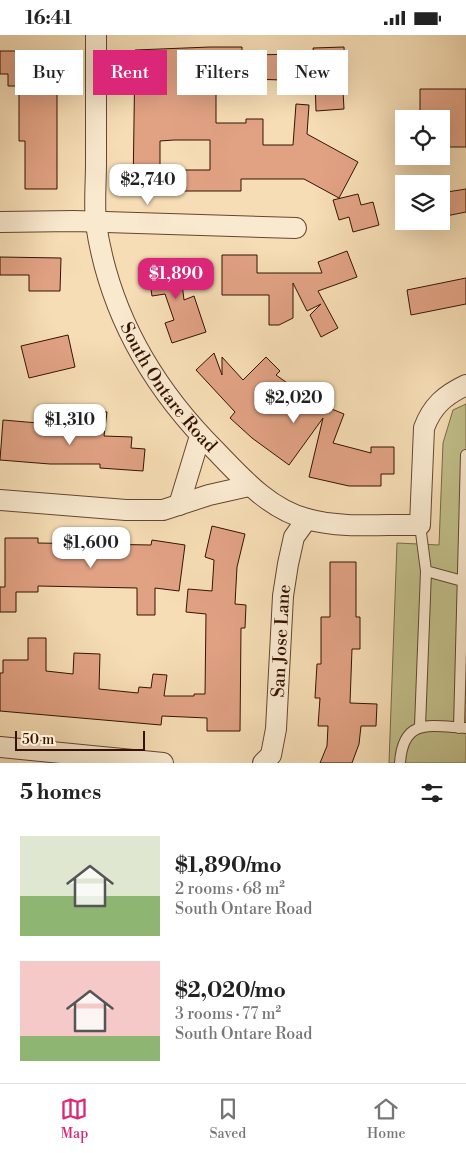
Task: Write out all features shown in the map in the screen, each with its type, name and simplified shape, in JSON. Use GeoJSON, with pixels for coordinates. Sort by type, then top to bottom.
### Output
{"type":"FeatureCollection","features":[{"type":"Feature","properties":{"kind":"street","name":"South Ontare Road"},"geometry":{"type":"LineString","coordinates":[[96,35],[96,223],[113,291],[135,344],[157,382],[200,436],[249,486],[271,502],[307,519],[327,524],[420,525]]}},
{"type":"Feature","properties":{"kind":"street"},"geometry":{"type":"LineString","coordinates":[[0,222],[296,228]]}},
{"type":"Feature","properties":{"kind":"street"},"geometry":{"type":"LineString","coordinates":[[420,525],[424,428],[428,416],[442,398],[466,385]]}},
{"type":"Feature","properties":{"kind":"street"},"geometry":{"type":"LineString","coordinates":[[179,505],[200,436]]}},
{"type":"Feature","properties":{"kind":"street"},"geometry":{"type":"LineString","coordinates":[[0,501],[126,510],[163,510],[221,491],[249,486]]}},
{"type":"Feature","properties":{"kind":"street","name":"San Jose Lane"},"geometry":{"type":"LineString","coordinates":[[263,763],[271,755],[276,729],[283,596],[287,572],[294,537],[307,519]]}},
{"type":"Feature","properties":{"kind":"street"},"geometry":{"type":"LineString","coordinates":[[0,747],[162,763]]}},
{"type":"Feature","properties":{"kind":"lane"},"geometry":{"type":"LineString","coordinates":[[400,763],[401,747],[409,733],[420,726],[462,728],[466,455]]}},
{"type":"Feature","properties":{"kind":"lane"},"geometry":{"type":"LineString","coordinates":[[420,525],[426,571],[420,726]]}},
{"type":"Feature","properties":{"kind":"lane"},"geometry":{"type":"LineString","coordinates":[[426,571],[464,582]]}},
{"type":"Feature","properties":{"kind":"shaded area"},"geometry":{"type":"Polygon","coordinates":[[[466,404],[466,763],[389,763],[397,543],[439,545],[443,443],[453,410],[466,404]]]}},
{"type":"Feature","properties":{"kind":"building"},"geometry":{"type":"Polygon","coordinates":[[[242,47],[242,50],[177,50],[177,95],[216,95],[216,123],[246,123],[246,119],[263,119],[263,145],[293,145],[296,104],[309,105],[307,134],[358,162],[339,198],[304,179],[241,179],[241,191],[133,191],[134,95],[167,95],[167,50],[135,50],[242,47]],[[210,140],[160,141],[160,170],[210,170],[210,140]]]}},
{"type":"Feature","properties":{"kind":"building"},"geometry":{"type":"Polygon","coordinates":[[[344,47],[344,50],[313,50],[313,48],[344,47]]]}},
{"type":"Feature","properties":{"kind":"building"},"geometry":{"type":"Polygon","coordinates":[[[0,51],[15,51],[15,86],[8,86],[8,74],[0,74],[0,51]]]}},
{"type":"Feature","properties":{"kind":"building"},"geometry":{"type":"Polygon","coordinates":[[[267,55],[277,55],[277,80],[267,80],[267,55]]]}},
{"type":"Feature","properties":{"kind":"building"},"geometry":{"type":"Polygon","coordinates":[[[420,89],[466,89],[466,147],[450,147],[450,110],[420,110],[420,89]]]}},
{"type":"Feature","properties":{"kind":"building"},"geometry":{"type":"Polygon","coordinates":[[[19,95],[57,95],[57,189],[25,189],[25,141],[19,141],[19,95]]]}},
{"type":"Feature","properties":{"kind":"building"},"geometry":{"type":"Polygon","coordinates":[[[315,95],[343,95],[344,109],[316,111],[315,95]]]}},
{"type":"Feature","properties":{"kind":"building"},"geometry":{"type":"Polygon","coordinates":[[[466,189],[466,212],[450,215],[450,192],[466,189]]]}},
{"type":"Feature","properties":{"kind":"building"},"geometry":{"type":"Polygon","coordinates":[[[358,194],[361,205],[373,202],[379,225],[353,232],[349,217],[339,220],[333,200],[358,194]]]}},
{"type":"Feature","properties":{"kind":"building"},"geometry":{"type":"Polygon","coordinates":[[[347,251],[357,277],[318,291],[338,328],[321,337],[310,315],[321,304],[307,311],[293,283],[293,318],[279,325],[269,325],[269,295],[222,295],[222,255],[257,255],[257,273],[322,273],[318,262],[347,251]]]}},
{"type":"Feature","properties":{"kind":"building"},"geometry":{"type":"Polygon","coordinates":[[[0,257],[61,258],[60,291],[29,291],[29,275],[0,275],[0,257]]]}},
{"type":"Feature","properties":{"kind":"building"},"geometry":{"type":"Polygon","coordinates":[[[179,259],[184,300],[194,296],[206,332],[172,343],[165,323],[174,320],[165,294],[152,296],[147,263],[179,259]]]}},
{"type":"Feature","properties":{"kind":"building"},"geometry":{"type":"Polygon","coordinates":[[[466,278],[466,304],[411,315],[407,290],[466,278]]]}},
{"type":"Feature","properties":{"kind":"building"},"geometry":{"type":"Polygon","coordinates":[[[68,335],[75,367],[29,378],[21,346],[68,335]]]}},
{"type":"Feature","properties":{"kind":"building"},"geometry":{"type":"Polygon","coordinates":[[[214,353],[222,375],[222,357],[243,380],[266,357],[280,371],[276,375],[314,402],[344,414],[333,443],[371,453],[371,447],[394,447],[394,474],[381,474],[381,486],[349,486],[309,477],[323,418],[289,465],[252,438],[230,418],[235,412],[196,370],[214,353]]]}},
{"type":"Feature","properties":{"kind":"building"},"geometry":{"type":"Polygon","coordinates":[[[91,410],[107,412],[104,436],[132,437],[131,448],[145,449],[143,471],[100,468],[100,464],[50,464],[0,460],[3,420],[38,423],[37,433],[88,433],[91,410]]]}},
{"type":"Feature","properties":{"kind":"building"},"geometry":{"type":"Polygon","coordinates":[[[212,526],[245,534],[237,567],[235,604],[246,605],[245,628],[241,628],[240,731],[207,731],[207,718],[162,716],[161,725],[0,711],[0,673],[3,673],[3,660],[28,660],[28,638],[46,638],[46,671],[73,674],[74,653],[100,654],[99,689],[138,693],[139,687],[151,688],[153,674],[167,675],[164,696],[205,694],[206,614],[186,612],[188,589],[212,591],[214,560],[205,557],[212,526]]]}},
{"type":"Feature","properties":{"kind":"building"},"geometry":{"type":"Polygon","coordinates":[[[5,538],[38,538],[38,543],[151,545],[152,540],[185,545],[179,591],[155,588],[155,615],[137,615],[137,588],[38,586],[38,592],[16,592],[16,612],[0,612],[0,587],[5,587],[5,538]]]}},
{"type":"Feature","properties":{"kind":"building"},"geometry":{"type":"Polygon","coordinates":[[[330,562],[356,562],[356,617],[360,617],[360,649],[352,649],[350,703],[377,704],[376,726],[361,726],[359,744],[352,763],[320,763],[327,746],[328,726],[318,726],[320,698],[315,698],[317,664],[321,664],[321,617],[330,617],[330,562]]]}}]}
